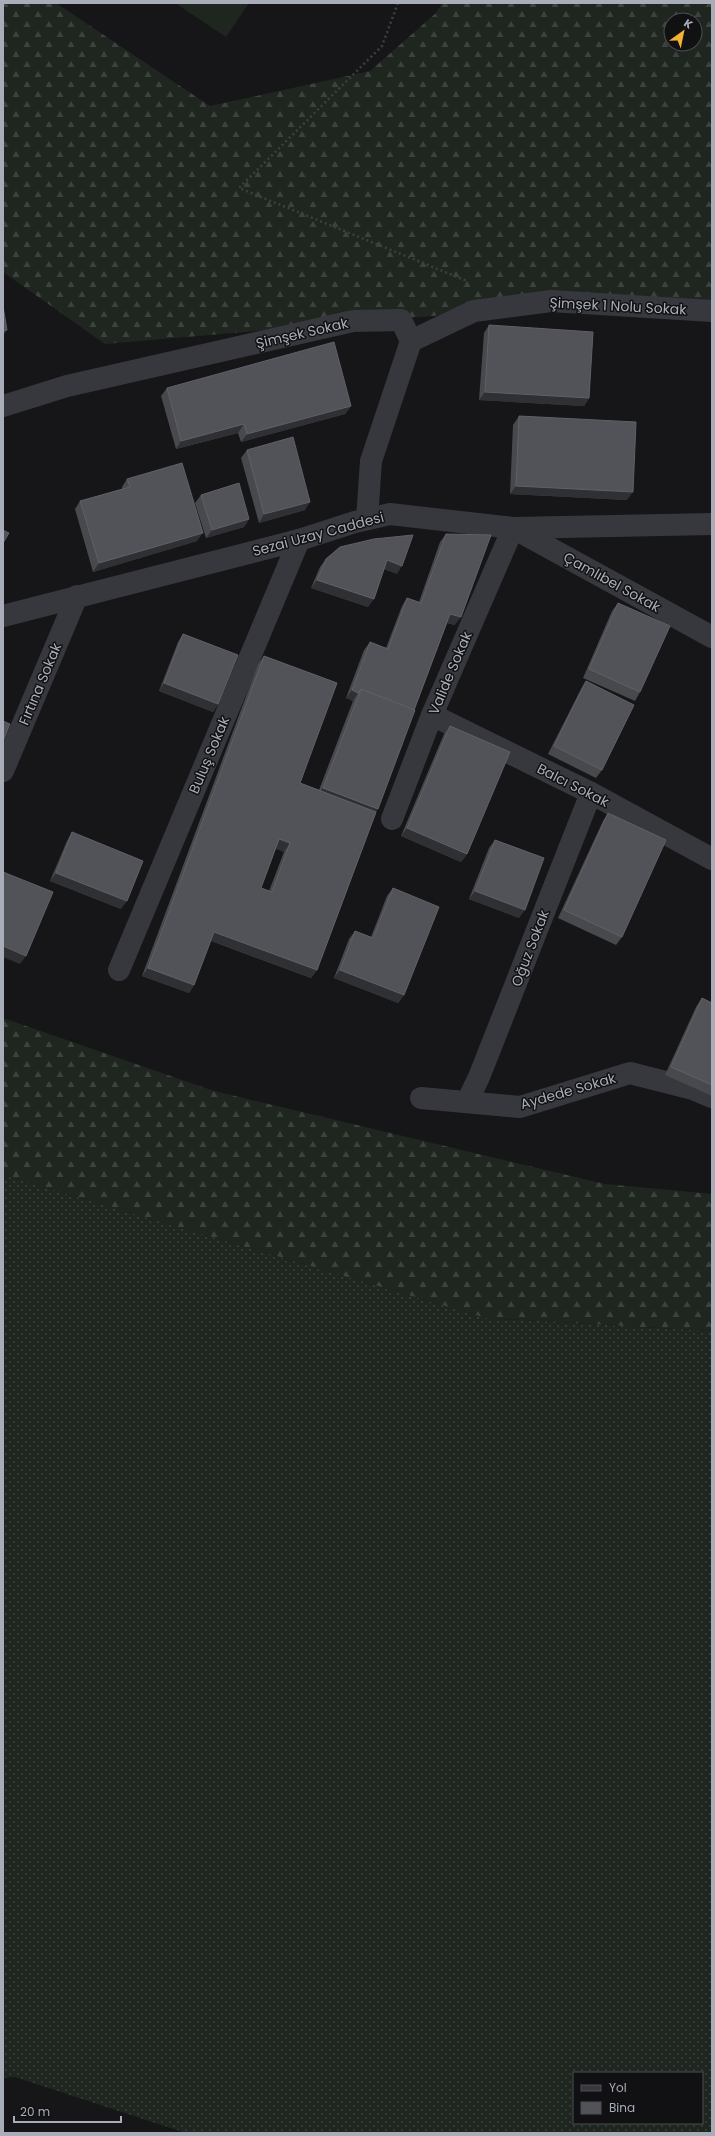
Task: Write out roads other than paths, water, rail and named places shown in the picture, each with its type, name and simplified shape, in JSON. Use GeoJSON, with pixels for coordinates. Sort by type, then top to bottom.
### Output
{"type":"FeatureCollection","features":[{"type":"Feature","properties":{"kind":"street","name":"Şimşek 1 Nolu Sokak"},"geometry":{"type":"LineString","coordinates":[[411,341],[474,311],[552,301],[712,311]]}},
{"type":"Feature","properties":{"kind":"street","name":"Şimşek Sokak"},"geometry":{"type":"LineString","coordinates":[[3,406],[67,386],[353,321],[401,320],[411,341]]}},
{"type":"Feature","properties":{"kind":"street"},"geometry":{"type":"LineString","coordinates":[[367,519],[372,461],[411,341]]}},
{"type":"Feature","properties":{"kind":"street","name":"Sezai Uzay Caddesi"},"geometry":{"type":"LineString","coordinates":[[3,616],[299,540],[367,519],[390,514],[513,528],[712,524]]}},
{"type":"Feature","properties":{"kind":"street","name":"Çamlıbel Sokak"},"geometry":{"type":"LineString","coordinates":[[513,528],[712,637]]}},
{"type":"Feature","properties":{"kind":"street","name":"Valide Sokak"},"geometry":{"type":"LineString","coordinates":[[392,819],[432,715],[513,528]]}},
{"type":"Feature","properties":{"kind":"street","name":"Buluş Sokak"},"geometry":{"type":"LineString","coordinates":[[119,970],[299,540]]}},
{"type":"Feature","properties":{"kind":"street","name":"Fırtına Sokak"},"geometry":{"type":"LineString","coordinates":[[3,771],[77,596]]}},
{"type":"Feature","properties":{"kind":"street","name":"Balcı Sokak"},"geometry":{"type":"LineString","coordinates":[[432,715],[591,793],[712,859]]}},
{"type":"Feature","properties":{"kind":"street","name":"Oğuz Sokak"},"geometry":{"type":"LineString","coordinates":[[467,1102],[479,1077],[591,793]]}},
{"type":"Feature","properties":{"kind":"street","name":"Aydede Sokak"},"geometry":{"type":"LineString","coordinates":[[421,1098],[520,1106],[630,1073],[693,1089],[712,1097]]}}]}
